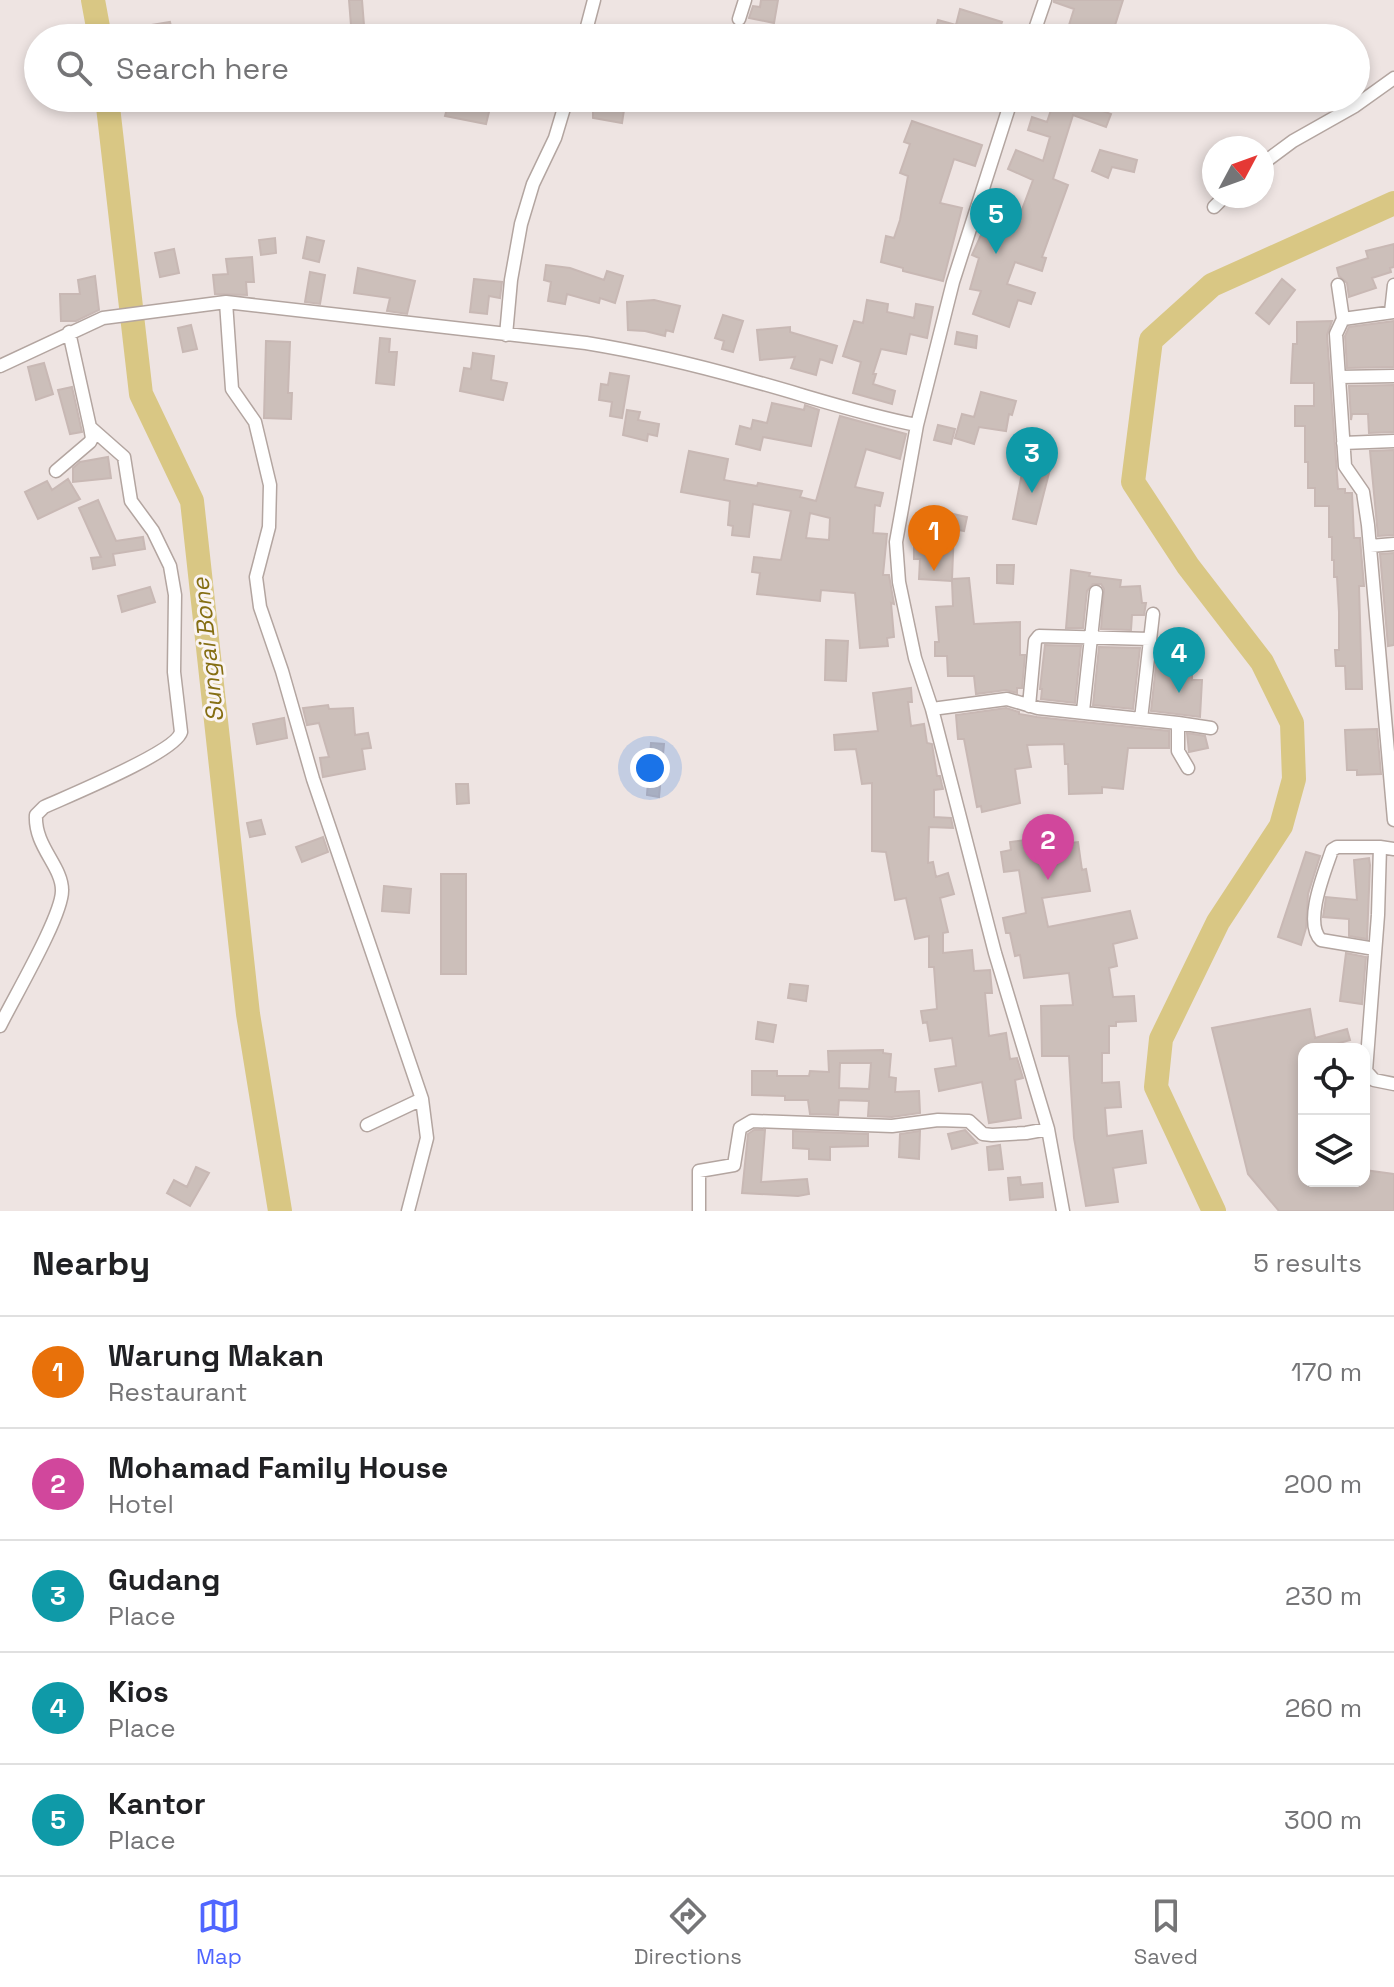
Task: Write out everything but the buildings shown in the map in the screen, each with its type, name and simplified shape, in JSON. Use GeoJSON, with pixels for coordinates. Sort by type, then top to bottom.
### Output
{"type":"FeatureCollection","features":[{"type":"Feature","properties":{"kind":"street"},"geometry":{"type":"LineString","coordinates":[[588,24],[594,0]]}},
{"type":"Feature","properties":{"kind":"street"},"geometry":{"type":"LineString","coordinates":[[739,19],[745,0]]}},
{"type":"Feature","properties":{"kind":"street"},"geometry":{"type":"LineString","coordinates":[[1037,24],[1045,0]]}},
{"type":"Feature","properties":{"kind":"street"},"geometry":{"type":"LineString","coordinates":[[1370,95],[1394,78]]}},
{"type":"Feature","properties":{"kind":"street"},"geometry":{"type":"LineString","coordinates":[[506,335],[509,293],[521,224],[533,184],[555,138],[563,112]]}},
{"type":"Feature","properties":{"kind":"street"},"geometry":{"type":"LineString","coordinates":[[1008,112],[953,282],[917,425],[896,542],[899,582],[915,658],[932,709],[995,953],[1048,1129],[1063,1211]]}},
{"type":"Feature","properties":{"kind":"street"},"geometry":{"type":"LineString","coordinates":[[1274,155],[1344,112]]}},
{"type":"Feature","properties":{"kind":"street"},"geometry":{"type":"LineString","coordinates":[[1338,285],[1343,319],[1336,334],[1345,466],[1363,492],[1394,820]]}},
{"type":"Feature","properties":{"kind":"street"},"geometry":{"type":"LineString","coordinates":[[1343,319],[1392,312],[1394,285]]}},
{"type":"Feature","properties":{"kind":"street"},"geometry":{"type":"LineString","coordinates":[[226,302],[232,389],[255,422],[270,485],[269,527],[256,577],[260,607],[313,779],[422,1099],[427,1138],[408,1211]]}},
{"type":"Feature","properties":{"kind":"street"},"geometry":{"type":"LineString","coordinates":[[0,366],[103,318],[145,315],[226,302],[586,343],[632,351],[750,380],[834,406],[917,425]]}},
{"type":"Feature","properties":{"kind":"street"},"geometry":{"type":"LineString","coordinates":[[56,471],[92,438],[69,332]]}},
{"type":"Feature","properties":{"kind":"street"},"geometry":{"type":"LineString","coordinates":[[1340,377],[1394,376]]}},
{"type":"Feature","properties":{"kind":"street"},"geometry":{"type":"LineString","coordinates":[[0,1026],[57,913],[63,892],[35,826],[36,815],[44,807],[150,757],[178,741],[181,736],[174,672],[175,595],[170,566],[153,531],[131,501],[124,457],[90,427]]}},
{"type":"Feature","properties":{"kind":"street"},"geometry":{"type":"LineString","coordinates":[[1343,443],[1394,441]]}},
{"type":"Feature","properties":{"kind":"street"},"geometry":{"type":"LineString","coordinates":[[1370,546],[1394,544]]}},
{"type":"Feature","properties":{"kind":"street"},"geometry":{"type":"LineString","coordinates":[[1083,711],[1096,592]]}},
{"type":"Feature","properties":{"kind":"street"},"geometry":{"type":"LineString","coordinates":[[1141,719],[1153,614]]}},
{"type":"Feature","properties":{"kind":"street"},"geometry":{"type":"LineString","coordinates":[[1029,706],[1037,637],[1150,639]]}},
{"type":"Feature","properties":{"kind":"street"},"geometry":{"type":"LineString","coordinates":[[932,709],[1007,699],[1029,706],[1211,728]]}},
{"type":"Feature","properties":{"kind":"street"},"geometry":{"type":"LineString","coordinates":[[1178,723],[1178,751],[1188,768]]}},
{"type":"Feature","properties":{"kind":"street"},"geometry":{"type":"LineString","coordinates":[[1375,949],[1321,940],[1315,934],[1316,902],[1332,850],[1337,847],[1394,849]]}},
{"type":"Feature","properties":{"kind":"street"},"geometry":{"type":"LineString","coordinates":[[1380,847],[1366,1071],[1374,1080],[1394,1084]]}},
{"type":"Feature","properties":{"kind":"street"},"geometry":{"type":"LineString","coordinates":[[367,1125],[422,1099]]}},
{"type":"Feature","properties":{"kind":"street"},"geometry":{"type":"LineString","coordinates":[[699,1211],[699,1171],[734,1165],[740,1128],[752,1121],[892,1126],[938,1120],[969,1121],[983,1134],[992,1135],[1048,1129]]}},
{"type":"Feature","properties":{"kind":"waterway","name":"Sungai Bone"},"geometry":{"type":"LineString","coordinates":[[93,0],[97,24]]}},
{"type":"Feature","properties":{"kind":"waterway","name":"Sungai Bone"},"geometry":{"type":"LineString","coordinates":[[109,112],[141,394],[192,501],[248,1014],[280,1211]]}},
{"type":"Feature","properties":{"kind":"waterway"},"geometry":{"type":"LineString","coordinates":[[1214,1211],[1156,1087],[1161,1039],[1218,922],[1281,826],[1294,779],[1292,723],[1262,662],[1188,566],[1133,482],[1151,340],[1212,285],[1394,203]]}},
{"type":"Feature","properties":{"kind":"place","name":"Kantor"},"geometry":{"type":"Point","coordinates":[996,254]}},
{"type":"Feature","properties":{"kind":"place","name":"Gudang"},"geometry":{"type":"Point","coordinates":[1032,493]}},
{"type":"Feature","properties":{"kind":"place","name":"Warung Makan"},"geometry":{"type":"Point","coordinates":[934,571]}},
{"type":"Feature","properties":{"kind":"place","name":"Kios"},"geometry":{"type":"Point","coordinates":[1179,693]}},
{"type":"Feature","properties":{"kind":"place","name":"Mohamad Family House"},"geometry":{"type":"Point","coordinates":[1048,880]}}]}
